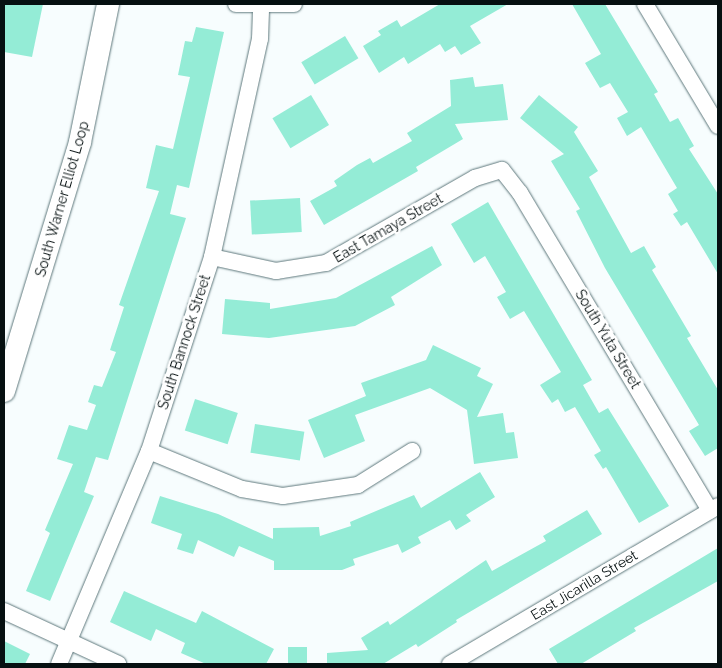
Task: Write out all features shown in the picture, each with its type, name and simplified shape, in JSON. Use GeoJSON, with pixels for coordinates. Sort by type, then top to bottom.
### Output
{"type":"FeatureCollection","features":[{"type":"Feature","properties":{"kind":"main road","name":"South Warner Elliot Loop"},"geometry":{"type":"LineString","coordinates":[[4,391],[80,142],[108,4]]}},
{"type":"Feature","properties":{"kind":"street"},"geometry":{"type":"LineString","coordinates":[[236,4],[294,4]]}},
{"type":"Feature","properties":{"kind":"street"},"geometry":{"type":"LineString","coordinates":[[645,4],[718,126]]}},
{"type":"Feature","properties":{"kind":"street","name":"South Bannock Street"},"geometry":{"type":"LineString","coordinates":[[59,664],[150,451],[212,257],[260,39],[261,5]]}},
{"type":"Feature","properties":{"kind":"street","name":"East Tamaya Street"},"geometry":{"type":"LineString","coordinates":[[212,257],[276,271],[326,263],[475,178],[502,170]]}},
{"type":"Feature","properties":{"kind":"street","name":"South Yuta Street"},"geometry":{"type":"LineString","coordinates":[[502,170],[520,193],[714,508]]}},
{"type":"Feature","properties":{"kind":"street"},"geometry":{"type":"LineString","coordinates":[[150,451],[242,489],[282,496],[358,485],[412,451]]}},
{"type":"Feature","properties":{"kind":"street","name":"East Jicarilla Street"},"geometry":{"type":"LineString","coordinates":[[450,664],[714,508]]}},
{"type":"Feature","properties":{"kind":"street"},"geometry":{"type":"LineString","coordinates":[[4,611],[118,664]]}},
{"type":"Feature","properties":{"kind":"building"},"geometry":{"type":"Polygon","coordinates":[[[4,4],[43,4],[32,57],[4,52],[4,4]]]}},
{"type":"Feature","properties":{"kind":"building"},"geometry":{"type":"Polygon","coordinates":[[[440,4],[508,4],[470,26],[481,43],[461,55],[455,46],[445,52],[440,44],[408,64],[404,57],[379,73],[363,46],[381,35],[378,31],[397,20],[401,27],[440,4]]]}},
{"type":"Feature","properties":{"kind":"building"},"geometry":{"type":"Polygon","coordinates":[[[572,4],[605,4],[658,92],[654,94],[670,122],[678,118],[694,146],[689,149],[718,194],[718,274],[687,222],[681,226],[673,214],[678,211],[668,194],[677,188],[641,127],[627,136],[617,118],[628,112],[610,83],[600,88],[585,63],[601,54],[572,4]]]}},
{"type":"Feature","properties":{"kind":"building"},"geometry":{"type":"Polygon","coordinates":[[[196,27],[224,32],[189,188],[177,185],[170,214],[186,218],[108,460],[96,457],[84,492],[94,496],[50,601],[26,591],[50,533],[45,530],[73,464],[57,459],[69,425],[87,430],[96,405],[88,402],[94,385],[102,387],[116,352],[110,350],[124,307],[119,305],[159,191],[146,188],[156,145],[173,149],[190,77],[178,75],[185,41],[192,42],[196,27]]]}},
{"type":"Feature","properties":{"kind":"building"},"geometry":{"type":"Polygon","coordinates":[[[345,36],[358,58],[315,85],[301,62],[345,36]]]}},
{"type":"Feature","properties":{"kind":"building"},"geometry":{"type":"Polygon","coordinates":[[[473,77],[475,87],[503,84],[508,120],[455,124],[463,139],[416,167],[418,171],[324,225],[310,201],[337,186],[334,181],[357,165],[370,158],[373,163],[412,141],[407,133],[451,106],[450,80],[473,77]]]}},
{"type":"Feature","properties":{"kind":"building"},"geometry":{"type":"Polygon","coordinates":[[[311,95],[329,125],[290,148],[272,118],[311,95]]]}},
{"type":"Feature","properties":{"kind":"building"},"geometry":{"type":"Polygon","coordinates":[[[539,95],[578,127],[574,132],[598,171],[589,177],[631,253],[644,246],[656,267],[652,270],[691,336],[687,338],[718,390],[718,448],[705,456],[689,431],[699,425],[605,268],[576,211],[580,209],[551,161],[564,154],[520,118],[539,95]]]}},
{"type":"Feature","properties":{"kind":"building"},"geometry":{"type":"Polygon","coordinates":[[[300,198],[302,232],[252,235],[250,201],[300,198]]]}},
{"type":"Feature","properties":{"kind":"building"},"geometry":{"type":"Polygon","coordinates":[[[488,202],[592,380],[583,385],[599,413],[608,408],[669,506],[639,523],[606,467],[603,469],[594,455],[601,451],[575,407],[565,412],[558,399],[552,403],[540,385],[561,372],[524,311],[510,319],[497,297],[506,292],[485,256],[474,263],[451,224],[488,202]]]}},
{"type":"Feature","properties":{"kind":"building"},"geometry":{"type":"Polygon","coordinates":[[[432,246],[442,265],[391,297],[395,305],[355,326],[269,338],[222,334],[225,299],[270,303],[270,309],[336,298],[432,246]]]}},
{"type":"Feature","properties":{"kind":"building"},"geometry":{"type":"Polygon","coordinates":[[[433,345],[481,368],[477,376],[493,384],[477,417],[503,413],[506,433],[514,432],[518,458],[474,464],[467,410],[430,388],[355,415],[365,441],[324,458],[308,420],[366,396],[361,383],[426,360],[433,345]]]}},
{"type":"Feature","properties":{"kind":"building"},"geometry":{"type":"Polygon","coordinates":[[[195,399],[238,413],[228,444],[185,430],[195,399]]]}},
{"type":"Feature","properties":{"kind":"building"},"geometry":{"type":"Polygon","coordinates":[[[255,424],[304,432],[300,460],[250,453],[255,424]]]}},
{"type":"Feature","properties":{"kind":"building"},"geometry":{"type":"Polygon","coordinates":[[[480,472],[495,497],[466,515],[471,521],[456,530],[450,520],[418,537],[421,543],[402,553],[398,544],[353,559],[355,565],[342,570],[274,570],[274,561],[239,546],[234,557],[198,540],[193,554],[177,549],[182,534],[151,523],[160,496],[218,514],[273,539],[273,528],[319,527],[320,536],[351,526],[350,522],[414,495],[421,508],[480,472]]]}},
{"type":"Feature","properties":{"kind":"building"},"geometry":{"type":"Polygon","coordinates":[[[587,510],[602,534],[456,620],[457,622],[418,647],[416,644],[383,664],[327,664],[327,653],[368,650],[361,638],[388,621],[390,625],[486,560],[492,571],[546,541],[543,536],[587,510]]]}},
{"type":"Feature","properties":{"kind":"building"},"geometry":{"type":"Polygon","coordinates":[[[718,548],[718,581],[634,628],[636,631],[581,664],[558,664],[549,649],[718,548]]]}},
{"type":"Feature","properties":{"kind":"building"},"geometry":{"type":"Polygon","coordinates":[[[124,591],[196,623],[202,611],[274,649],[266,664],[206,664],[181,653],[185,643],[156,629],[151,641],[110,622],[124,591]]]}},
{"type":"Feature","properties":{"kind":"building"},"geometry":{"type":"Polygon","coordinates":[[[4,641],[30,654],[25,664],[4,664],[4,641]]]}},
{"type":"Feature","properties":{"kind":"building"},"geometry":{"type":"Polygon","coordinates":[[[288,647],[307,647],[307,664],[288,664],[288,647]]]}}]}
